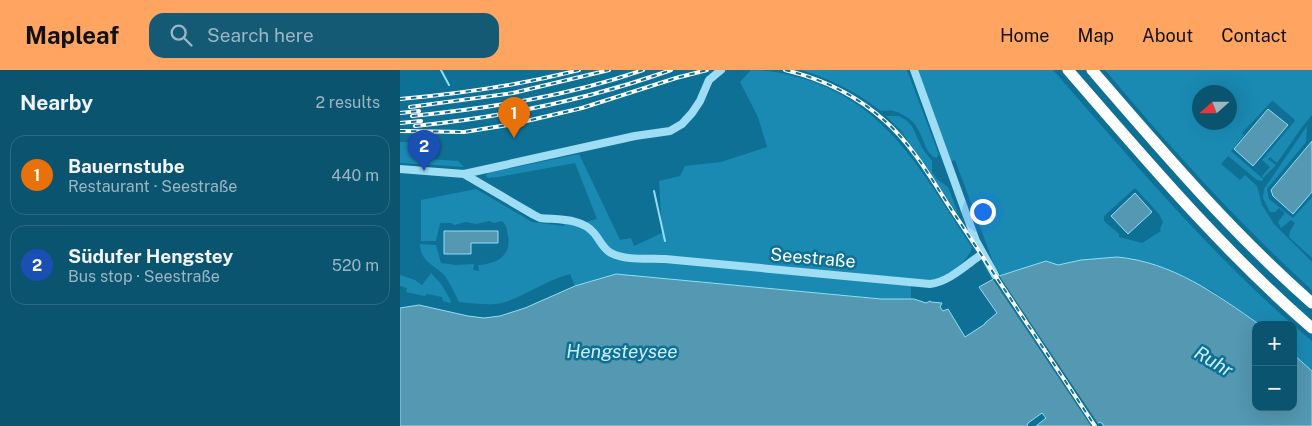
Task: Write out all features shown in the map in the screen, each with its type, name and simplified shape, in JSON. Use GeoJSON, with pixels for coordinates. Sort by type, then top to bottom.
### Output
{"type":"FeatureCollection","features":[{"type":"Feature","properties":{"kind":"highway"},"geometry":{"type":"LineString","coordinates":[[1068,70],[1193,212],[1242,263],[1312,328]]}},
{"type":"Feature","properties":{"kind":"highway"},"geometry":{"type":"LineString","coordinates":[[1092,70],[1207,200],[1253,248],[1312,303]]}},
{"type":"Feature","properties":{"kind":"street","name":"Seestraße"},"geometry":{"type":"LineString","coordinates":[[400,170],[464,174],[635,136],[670,131],[682,124],[692,113],[700,101],[709,80],[721,70]]}},
{"type":"Feature","properties":{"kind":"street"},"geometry":{"type":"LineString","coordinates":[[914,70],[982,254],[995,276]]}},
{"type":"Feature","properties":{"kind":"street","name":"Seestraße"},"geometry":{"type":"LineString","coordinates":[[464,174],[540,218],[582,223],[592,230],[604,248],[610,253],[623,257],[665,259],[930,284],[949,276],[982,254]]}},
{"type":"Feature","properties":{"kind":"shaded area"},"geometry":{"type":"Polygon","coordinates":[[[751,70],[791,75],[834,91],[860,107],[883,125],[921,170],[972,247],[967,258],[952,271],[940,278],[911,286],[911,299],[881,299],[616,274],[575,286],[570,274],[511,300],[497,304],[486,304],[459,302],[445,277],[422,254],[420,244],[436,245],[441,263],[455,265],[474,264],[473,270],[479,271],[478,265],[496,261],[505,254],[509,243],[506,228],[502,221],[476,224],[466,222],[454,225],[451,223],[440,223],[436,241],[421,241],[421,200],[476,189],[532,222],[564,226],[564,220],[582,223],[597,219],[575,163],[498,177],[488,178],[486,176],[487,173],[579,154],[620,240],[631,238],[634,246],[662,233],[659,181],[680,176],[685,166],[721,162],[767,147],[758,117],[740,82],[751,70]]]}},
{"type":"Feature","properties":{"kind":"shaded area"},"geometry":{"type":"Polygon","coordinates":[[[801,70],[907,70],[939,155],[936,158],[931,155],[919,131],[910,119],[897,112],[881,111],[843,87],[801,70]]]}},
{"type":"Feature","properties":{"kind":"shaded area"},"geometry":{"type":"Polygon","coordinates":[[[918,70],[1053,70],[1199,234],[1289,321],[1254,321],[1211,290],[1126,258],[1081,260],[1058,265],[1046,261],[1001,275],[995,267],[955,160],[950,162],[918,70]],[[1135,188],[1104,216],[1104,221],[1119,234],[1119,237],[1142,243],[1161,231],[1163,222],[1159,214],[1135,188]]]}},
{"type":"Feature","properties":{"kind":"shaded area"},"geometry":{"type":"Polygon","coordinates":[[[1105,70],[1312,70],[1312,115],[1277,163],[1270,157],[1268,159],[1276,165],[1263,178],[1262,176],[1270,167],[1262,160],[1295,121],[1273,101],[1242,133],[1244,135],[1231,151],[1263,181],[1257,180],[1228,156],[1221,164],[1240,180],[1245,175],[1257,186],[1262,205],[1274,224],[1312,262],[1312,290],[1257,238],[1179,156],[1105,70]]]}},
{"type":"Feature","properties":{"kind":"shaded area"},"geometry":{"type":"Polygon","coordinates":[[[886,116],[899,116],[912,126],[922,148],[932,161],[932,172],[937,179],[948,187],[959,216],[902,132],[886,116]]]}},
{"type":"Feature","properties":{"kind":"shaded area"},"geometry":{"type":"Polygon","coordinates":[[[1307,126],[1306,142],[1267,189],[1269,199],[1293,218],[1312,197],[1312,258],[1289,237],[1295,223],[1291,220],[1281,228],[1278,222],[1285,213],[1279,208],[1275,212],[1270,212],[1263,198],[1264,189],[1307,126]]]}},
{"type":"Feature","properties":{"kind":"shaded area"},"geometry":{"type":"Polygon","coordinates":[[[400,142],[428,143],[428,159],[458,161],[464,167],[400,163],[400,142]]]}},
{"type":"Feature","properties":{"kind":"shaded area"},"geometry":{"type":"Polygon","coordinates":[[[431,273],[441,284],[451,301],[450,303],[443,301],[442,297],[406,292],[407,288],[400,286],[400,275],[415,280],[422,285],[431,273]]]}},
{"type":"Feature","properties":{"kind":"shaded area"},"geometry":{"type":"Polygon","coordinates":[[[1297,328],[1312,341],[1312,371],[1297,358],[1297,328]]]}},
{"type":"Feature","properties":{"kind":"water"},"geometry":{"type":"Polygon","coordinates":[[[1268,109],[1288,125],[1253,166],[1234,149],[1268,109]]]}},
{"type":"Feature","properties":{"kind":"water"},"geometry":{"type":"Polygon","coordinates":[[[1312,141],[1312,192],[1293,214],[1273,196],[1271,190],[1312,141]]]}},
{"type":"Feature","properties":{"kind":"water"},"geometry":{"type":"Polygon","coordinates":[[[1135,193],[1152,212],[1128,234],[1111,216],[1135,193]]]}},
{"type":"Feature","properties":{"kind":"water"},"geometry":{"type":"Polygon","coordinates":[[[444,231],[498,231],[498,243],[471,243],[471,254],[444,254],[444,231]]]}},
{"type":"Feature","properties":{"kind":"water","name":"Hengsteysee"},"geometry":{"type":"Polygon","coordinates":[[[1117,257],[1156,265],[1193,281],[1254,321],[1252,321],[1252,411],[1297,411],[1297,358],[1312,371],[1312,426],[1103,426],[1100,422],[1093,426],[1036,426],[1046,418],[1042,413],[1028,423],[1027,426],[400,426],[400,308],[419,305],[468,316],[484,318],[500,316],[525,308],[575,286],[616,274],[881,299],[914,299],[926,303],[930,301],[942,303],[940,307],[943,311],[948,309],[965,337],[985,324],[997,313],[979,287],[999,276],[1046,261],[1058,265],[1081,260],[1117,257]]]}},
{"type":"Feature","properties":{"kind":"pier"},"geometry":{"type":"Polygon","coordinates":[[[998,274],[1099,425],[1091,426],[992,278],[998,274]]]}},
{"type":"Feature","properties":{"kind":"waterway"},"geometry":{"type":"LineString","coordinates":[[441,70],[449,85]]}},
{"type":"Feature","properties":{"kind":"waterway"},"geometry":{"type":"LineString","coordinates":[[654,191],[665,241]]}},
{"type":"Feature","properties":{"kind":"railway"},"geometry":{"type":"LineString","coordinates":[[400,99],[490,88],[579,70]]}},
{"type":"Feature","properties":{"kind":"railway"},"geometry":{"type":"LineString","coordinates":[[410,107],[513,93],[609,70]]}},
{"type":"Feature","properties":{"kind":"railway"},"geometry":{"type":"LineString","coordinates":[[412,116],[529,100],[586,87],[643,70]]}},
{"type":"Feature","properties":{"kind":"railway"},"geometry":{"type":"LineString","coordinates":[[415,126],[480,118],[544,106],[608,90],[671,70]]}},
{"type":"Feature","properties":{"kind":"railway"},"geometry":{"type":"LineString","coordinates":[[400,131],[464,132],[514,124],[582,108],[707,70]]}},
{"type":"Feature","properties":{"kind":"railway"},"geometry":{"type":"LineString","coordinates":[[785,70],[826,83],[851,96],[896,131],[925,169],[1095,426]]}},
{"type":"Feature","properties":{"kind":"railway"},"geometry":{"type":"LineString","coordinates":[[400,113],[419,111]]}},
{"type":"Feature","properties":{"kind":"railway"},"geometry":{"type":"LineString","coordinates":[[400,123],[421,121]]}},
{"type":"Feature","properties":{"kind":"place","name":"Bauernstube"},"geometry":{"type":"Point","coordinates":[514,138]}},
{"type":"Feature","properties":{"kind":"place","name":"Südufer Hengstey"},"geometry":{"type":"Point","coordinates":[424,171]}},
{"type":"Feature","properties":{"kind":"water label","name":"Ruhr"},"geometry":{"type":"Point","coordinates":[1214,361]}}]}
